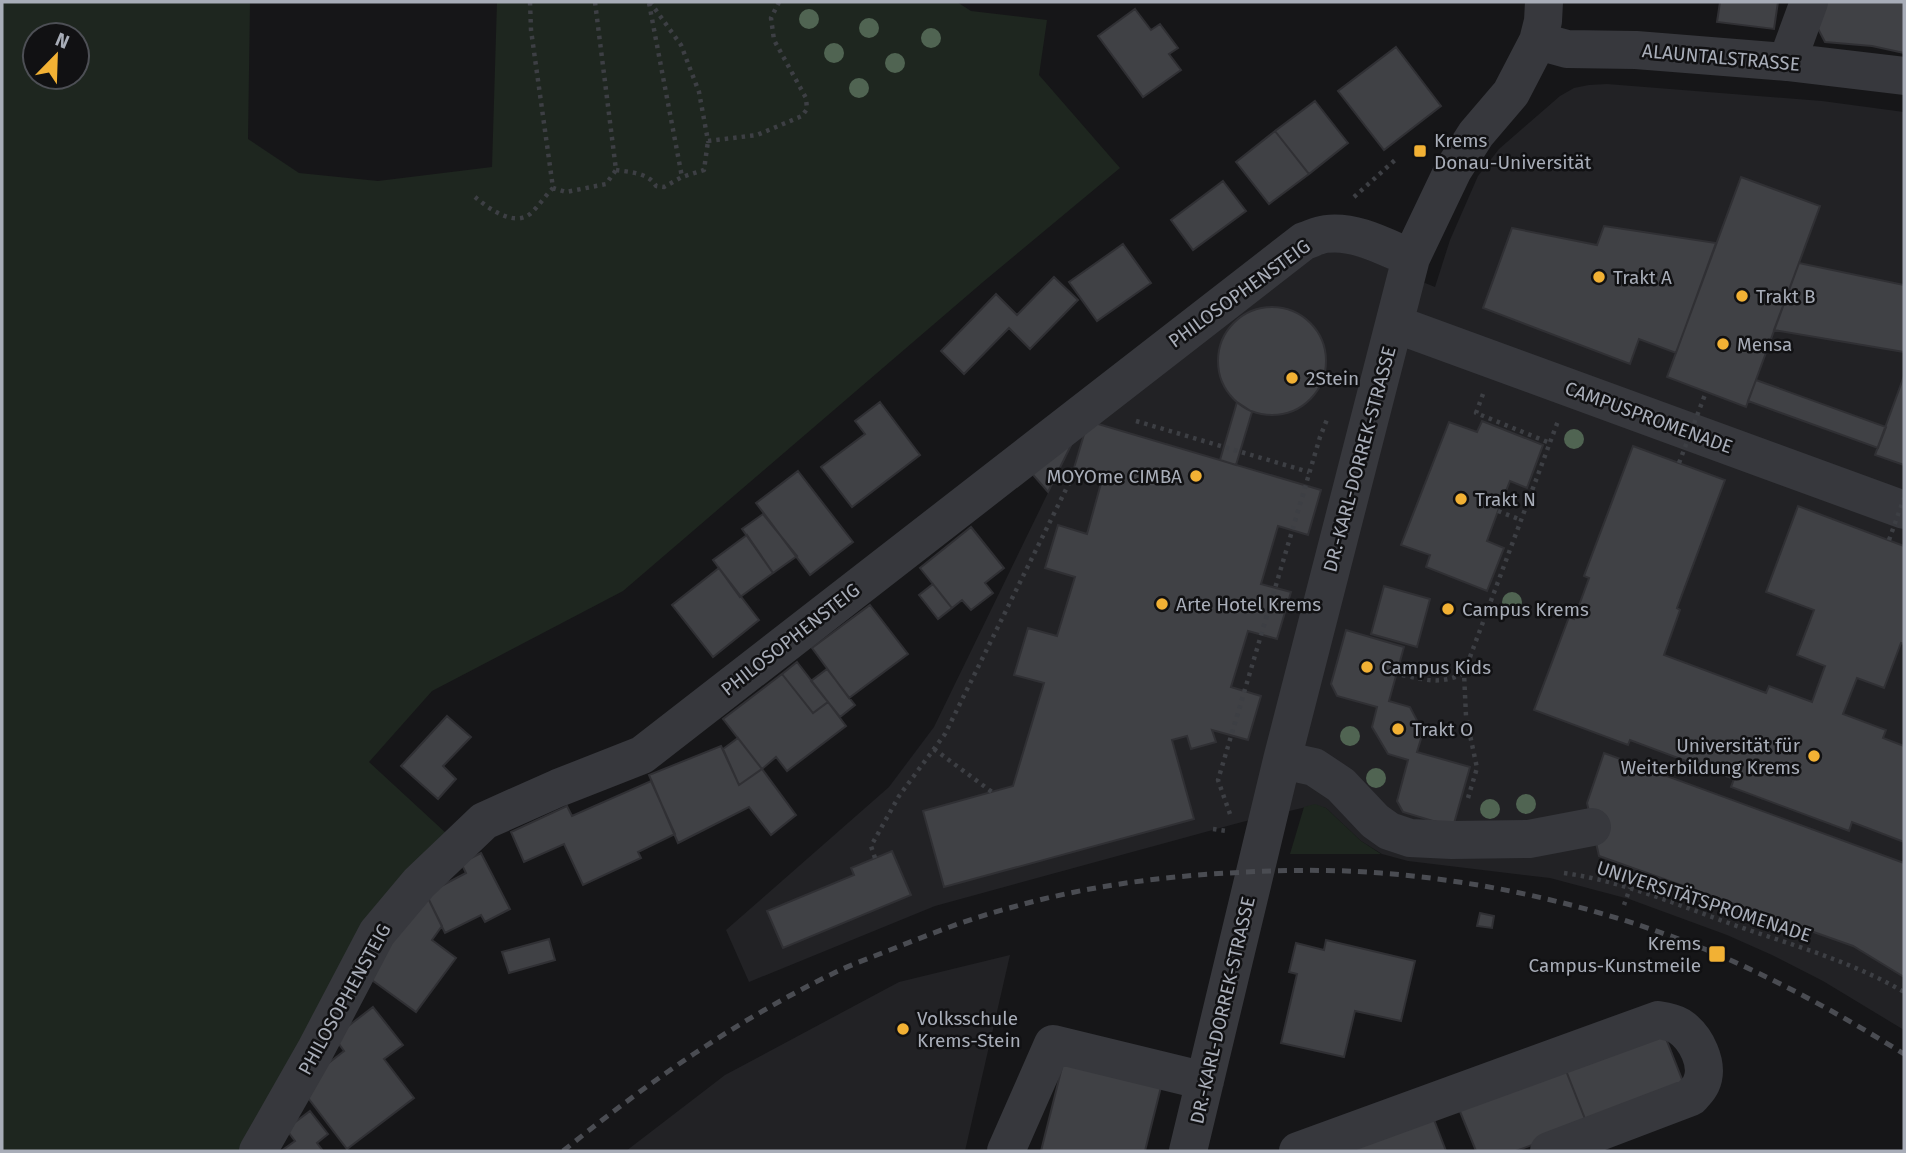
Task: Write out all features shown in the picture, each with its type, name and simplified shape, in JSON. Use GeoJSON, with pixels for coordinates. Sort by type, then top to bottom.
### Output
{"type":"FeatureCollection","features":[{"type":"Feature","properties":{"kind":"street","name":"DR.-KARL-DORREK-STRASSE"},"geometry":{"type":"LineString","coordinates":[[1188,1151],[1282,760],[1411,258],[1453,170],[1476,134],[1511,93],[1538,41],[1544,21],[1544,2]]}},
{"type":"Feature","properties":{"kind":"street"},"geometry":{"type":"LineString","coordinates":[[1787,62],[1809,2]]}},
{"type":"Feature","properties":{"kind":"street","name":"ALAUNTALSTRASSE"},"geometry":{"type":"LineString","coordinates":[[1538,41],[1567,49],[1636,50],[1787,62],[1904,76]]}},
{"type":"Feature","properties":{"kind":"street","name":"PHILOSOPHENSTEIG"},"geometry":{"type":"LineString","coordinates":[[258,1151],[315,1051],[377,933],[419,883],[484,821],[642,755],[1304,241],[1325,234],[1343,234],[1368,240],[1411,258]]}},
{"type":"Feature","properties":{"kind":"street","name":"CAMPUSPROMENADE"},"geometry":{"type":"LineString","coordinates":[[1395,324],[1571,388],[1896,525]]}},
{"type":"Feature","properties":{"kind":"street"},"geometry":{"type":"LineString","coordinates":[[1282,760],[1314,767],[1341,785],[1375,821],[1389,831],[1410,838],[1529,839],[1592,827]]}},
{"type":"Feature","properties":{"kind":"street"},"geometry":{"type":"LineString","coordinates":[[1298,1151],[1658,1020],[1678,1026],[1691,1037],[1701,1056],[1704,1070],[1701,1086],[1690,1097],[1549,1151]]}},
{"type":"Feature","properties":{"kind":"street"},"geometry":{"type":"LineString","coordinates":[[1006,1151],[1053,1044],[1205,1081]]}},
{"type":"Feature","properties":{"kind":"path"},"geometry":{"type":"LineString","coordinates":[[475,197],[490,210],[515,219],[528,216],[552,188],[531,30],[530,2]]}},
{"type":"Feature","properties":{"kind":"path"},"geometry":{"type":"LineString","coordinates":[[552,188],[566,192],[606,184],[617,170],[595,2]]}},
{"type":"Feature","properties":{"kind":"path"},"geometry":{"type":"LineString","coordinates":[[617,170],[638,173],[652,180],[656,186],[664,187],[682,177],[704,170],[708,141],[699,92],[681,45],[649,2]]}},
{"type":"Feature","properties":{"kind":"path"},"geometry":{"type":"LineString","coordinates":[[649,2],[682,177]]}},
{"type":"Feature","properties":{"kind":"path"},"geometry":{"type":"LineString","coordinates":[[708,141],[757,135],[802,116],[807,108],[806,98],[774,40],[771,18],[779,2]]}},
{"type":"Feature","properties":{"kind":"path"},"geometry":{"type":"LineString","coordinates":[[1496,361],[1476,413],[1550,443]]}},
{"type":"Feature","properties":{"kind":"path"},"geometry":{"type":"LineString","coordinates":[[1468,798],[1476,768],[1466,716],[1464,673],[1571,388]]}},
{"type":"Feature","properties":{"kind":"path"},"geometry":{"type":"LineString","coordinates":[[1679,463],[1706,392]]}},
{"type":"Feature","properties":{"kind":"path"},"geometry":{"type":"LineString","coordinates":[[1130,419],[1309,472]]}},
{"type":"Feature","properties":{"kind":"path"},"geometry":{"type":"LineString","coordinates":[[1233,824],[1218,780],[1320,437]]}},
{"type":"Feature","properties":{"kind":"path"},"geometry":{"type":"LineString","coordinates":[[875,858],[871,846],[899,796],[945,734],[1080,461]]}},
{"type":"Feature","properties":{"kind":"path"},"geometry":{"type":"LineString","coordinates":[[1896,525],[1904,498]]}},
{"type":"Feature","properties":{"kind":"path"},"geometry":{"type":"LineString","coordinates":[[1498,511],[1521,520]]}},
{"type":"Feature","properties":{"kind":"path"},"geometry":{"type":"LineString","coordinates":[[1402,675],[1432,681],[1454,678],[1464,673]]}},
{"type":"Feature","properties":{"kind":"path"},"geometry":{"type":"LineString","coordinates":[[934,749],[992,792]]}},
{"type":"Feature","properties":{"kind":"path","name":"UNIVERSITÄTSPROMENADE"},"geometry":{"type":"LineString","coordinates":[[1552,872],[1588,877],[1630,888],[1844,962],[1904,992]]}},
{"type":"Feature","properties":{"kind":"path"},"geometry":{"type":"LineString","coordinates":[[1624,905],[1630,888]]}},
{"type":"Feature","properties":{"kind":"shaded area"},"geometry":{"type":"Polygon","coordinates":[[[2,2],[250,2],[248,139],[299,173],[378,181],[492,167],[497,2],[957,2],[971,11],[1047,20],[1039,75],[1120,168],[623,591],[432,691],[369,762],[447,834],[243,1151],[2,1151],[2,2]]]}},
{"type":"Feature","properties":{"kind":"shaded area","name":"Campus Krems"},"geometry":{"type":"Polygon","coordinates":[[[1607,84],[1822,101],[1904,112],[1904,1030],[1823,981],[1727,935],[1629,899],[1550,878],[1408,861],[1382,854],[1361,841],[1326,808],[1315,805],[1242,822],[935,906],[749,982],[726,930],[889,787],[934,727],[1080,427],[1289,264],[1340,249],[1435,287],[1450,240],[1478,176],[1499,149],[1560,96],[1574,88],[1607,84]]]}},
{"type":"Feature","properties":{"kind":"shaded area"},"geometry":{"type":"Polygon","coordinates":[[[1315,804],[1326,808],[1361,841],[1381,854],[1290,854],[1304,807],[1315,804]]]}},
{"type":"Feature","properties":{"kind":"shaded area","name":"Volksschule Krems-Stein"},"geometry":{"type":"Polygon","coordinates":[[[1010,955],[965,1151],[626,1151],[725,1075],[899,982],[1010,955]]]}},
{"type":"Feature","properties":{"kind":"building"},"geometry":{"type":"Polygon","coordinates":[[[1720,2],[1778,2],[1774,29],[1717,22],[1720,2]]]}},
{"type":"Feature","properties":{"kind":"building"},"geometry":{"type":"Polygon","coordinates":[[[1824,2],[1904,2],[1904,53],[1872,46],[1825,42],[1815,23],[1824,2]]]}},
{"type":"Feature","properties":{"kind":"building"},"geometry":{"type":"Polygon","coordinates":[[[1135,9],[1151,30],[1160,24],[1178,48],[1169,54],[1181,70],[1143,97],[1098,36],[1135,9]]]}},
{"type":"Feature","properties":{"kind":"building"},"geometry":{"type":"Polygon","coordinates":[[[1396,47],[1441,106],[1384,150],[1338,91],[1396,47]]]}},
{"type":"Feature","properties":{"kind":"building"},"geometry":{"type":"Polygon","coordinates":[[[1315,101],[1348,143],[1309,174],[1275,131],[1315,101]]]}},
{"type":"Feature","properties":{"kind":"building"},"geometry":{"type":"Polygon","coordinates":[[[1275,131],[1309,174],[1269,204],[1236,162],[1275,131]]]}},
{"type":"Feature","properties":{"kind":"building","name":"Trakt B"},"geometry":{"type":"Polygon","coordinates":[[[1741,177],[1820,206],[1746,407],[1667,377],[1741,177]]]}},
{"type":"Feature","properties":{"kind":"building"},"geometry":{"type":"Polygon","coordinates":[[[1223,181],[1246,211],[1193,250],[1171,220],[1223,181]]]}},
{"type":"Feature","properties":{"kind":"building","name":"Trakt A"},"geometry":{"type":"Polygon","coordinates":[[[1604,226],[1716,243],[1676,353],[1639,339],[1630,364],[1483,308],[1512,228],[1597,245],[1604,226]]]}},
{"type":"Feature","properties":{"kind":"building"},"geometry":{"type":"Polygon","coordinates":[[[1123,244],[1151,283],[1097,321],[1069,282],[1123,244]]]}},
{"type":"Feature","properties":{"kind":"building"},"geometry":{"type":"Polygon","coordinates":[[[1799,263],[1904,285],[1904,352],[1774,330],[1799,263]]]}},
{"type":"Feature","properties":{"kind":"building"},"geometry":{"type":"Polygon","coordinates":[[[1054,277],[1078,300],[1030,349],[1009,328],[964,374],[941,351],[996,294],[1017,315],[1054,277]]]}},
{"type":"Feature","properties":{"kind":"building"},"geometry":{"type":"Polygon","coordinates":[[[1272,307],[1293,311],[1310,323],[1322,340],[1326,361],[1322,382],[1310,399],[1293,411],[1272,415],[1251,411],[1234,399],[1222,382],[1218,361],[1222,340],[1234,323],[1251,311],[1272,307]]]}},
{"type":"Feature","properties":{"kind":"building"},"geometry":{"type":"Polygon","coordinates":[[[1904,376],[1904,465],[1875,455],[1904,376]]]}},
{"type":"Feature","properties":{"kind":"building"},"geometry":{"type":"Polygon","coordinates":[[[1756,380],[1886,427],[1878,448],[1748,401],[1756,380]]]}},
{"type":"Feature","properties":{"kind":"building"},"geometry":{"type":"Polygon","coordinates":[[[880,402],[920,455],[852,507],[821,467],[865,434],[855,421],[880,402]]]}},
{"type":"Feature","properties":{"kind":"building"},"geometry":{"type":"Polygon","coordinates":[[[1237,402],[1252,412],[1236,465],[1220,460],[1237,402]]]}},
{"type":"Feature","properties":{"kind":"building"},"geometry":{"type":"Polygon","coordinates":[[[1088,421],[1321,490],[1308,535],[1278,526],[1261,584],[1291,592],[1277,639],[1248,631],[1231,687],[1261,696],[1248,740],[1212,730],[1216,742],[1191,749],[1187,736],[1172,740],[1194,819],[944,887],[923,811],[1013,786],[1044,683],[1014,675],[1028,628],[1057,636],[1075,577],[1045,568],[1058,525],[1087,534],[1103,476],[1074,468],[1088,421]]]}},
{"type":"Feature","properties":{"kind":"building","name":"Trakt N"},"geometry":{"type":"Polygon","coordinates":[[[1482,421],[1543,445],[1527,488],[1510,481],[1498,511],[1487,541],[1504,548],[1487,591],[1426,567],[1430,555],[1401,545],[1449,422],[1477,432],[1482,421]]]}},
{"type":"Feature","properties":{"kind":"building"},"geometry":{"type":"Polygon","coordinates":[[[1080,427],[1048,492],[1027,468],[1080,427]]]}},
{"type":"Feature","properties":{"kind":"building"},"geometry":{"type":"Polygon","coordinates":[[[1633,446],[1725,480],[1677,608],[1680,610],[1664,655],[1766,693],[1769,686],[1812,702],[1825,666],[1797,655],[1814,610],[1766,592],[1798,506],[1904,546],[1904,644],[1901,643],[1884,688],[1857,678],[1843,714],[1886,730],[1883,738],[1904,746],[1904,842],[1852,822],[1849,831],[1731,787],[1734,779],[1630,740],[1628,745],[1534,710],[1569,617],[1574,619],[1589,578],[1584,576],[1633,446]]]}},
{"type":"Feature","properties":{"kind":"building"},"geometry":{"type":"Polygon","coordinates":[[[798,471],[853,542],[810,575],[756,503],[798,471]]]}},
{"type":"Feature","properties":{"kind":"building"},"geometry":{"type":"Polygon","coordinates":[[[763,514],[797,556],[773,573],[742,529],[763,514]]]}},
{"type":"Feature","properties":{"kind":"building"},"geometry":{"type":"Polygon","coordinates":[[[971,527],[1004,568],[985,583],[993,593],[971,610],[962,600],[952,608],[920,568],[971,527]]]}},
{"type":"Feature","properties":{"kind":"building"},"geometry":{"type":"Polygon","coordinates":[[[747,535],[773,573],[740,597],[713,560],[747,535]]]}},
{"type":"Feature","properties":{"kind":"building"},"geometry":{"type":"Polygon","coordinates":[[[719,568],[759,620],[713,657],[672,605],[719,568]]]}},
{"type":"Feature","properties":{"kind":"building"},"geometry":{"type":"Polygon","coordinates":[[[933,584],[952,608],[938,619],[919,595],[933,584]]]}},
{"type":"Feature","properties":{"kind":"building"},"geometry":{"type":"Polygon","coordinates":[[[1384,586],[1430,599],[1417,647],[1371,634],[1384,586]]]}},
{"type":"Feature","properties":{"kind":"building"},"geometry":{"type":"Polygon","coordinates":[[[870,605],[908,654],[849,698],[812,648],[870,605]]]}},
{"type":"Feature","properties":{"kind":"building","name":"Trakt O"},"geometry":{"type":"Polygon","coordinates":[[[1346,630],[1404,647],[1389,701],[1410,707],[1423,732],[1417,752],[1470,767],[1453,827],[1403,812],[1397,801],[1408,760],[1388,754],[1372,727],[1377,707],[1337,696],[1331,684],[1346,630]]]}},
{"type":"Feature","properties":{"kind":"building"},"geometry":{"type":"Polygon","coordinates":[[[797,662],[828,702],[813,713],[782,674],[797,662]]]}},
{"type":"Feature","properties":{"kind":"building"},"geometry":{"type":"Polygon","coordinates":[[[827,669],[855,705],[840,717],[811,681],[827,669]]]}},
{"type":"Feature","properties":{"kind":"building"},"geometry":{"type":"Polygon","coordinates":[[[782,674],[813,713],[828,702],[846,726],[787,771],[776,757],[762,769],[723,719],[782,674]]]}},
{"type":"Feature","properties":{"kind":"building"},"geometry":{"type":"Polygon","coordinates":[[[447,716],[471,737],[443,766],[456,779],[438,799],[401,766],[447,716]]]}},
{"type":"Feature","properties":{"kind":"building"},"geometry":{"type":"Polygon","coordinates":[[[738,738],[762,769],[739,785],[723,749],[738,738]]]}},
{"type":"Feature","properties":{"kind":"building"},"geometry":{"type":"Polygon","coordinates":[[[721,746],[739,785],[762,769],[796,815],[771,835],[749,807],[678,843],[649,775],[721,746]]]}},
{"type":"Feature","properties":{"kind":"building"},"geometry":{"type":"Polygon","coordinates":[[[1604,753],[1904,863],[1904,977],[1853,946],[1599,856],[1587,803],[1604,753]]]}},
{"type":"Feature","properties":{"kind":"building"},"geometry":{"type":"Polygon","coordinates":[[[651,781],[675,834],[638,852],[641,858],[583,885],[564,844],[524,862],[511,832],[567,806],[572,816],[651,781]]]}},
{"type":"Feature","properties":{"kind":"building"},"geometry":{"type":"Polygon","coordinates":[[[892,851],[911,895],[783,948],[767,911],[854,875],[851,868],[892,851]]]}},
{"type":"Feature","properties":{"kind":"building"},"geometry":{"type":"Polygon","coordinates":[[[481,853],[510,909],[485,922],[481,915],[445,933],[426,894],[466,873],[461,863],[481,853]]]}},
{"type":"Feature","properties":{"kind":"building"},"geometry":{"type":"Polygon","coordinates":[[[426,894],[442,926],[432,940],[456,958],[416,1012],[365,975],[426,894]]]}},
{"type":"Feature","properties":{"kind":"building"},"geometry":{"type":"Polygon","coordinates":[[[1480,913],[1494,916],[1492,928],[1477,926],[1480,913]]]}},
{"type":"Feature","properties":{"kind":"building"},"geometry":{"type":"Polygon","coordinates":[[[549,939],[555,960],[509,973],[502,952],[549,939]]]}},
{"type":"Feature","properties":{"kind":"building"},"geometry":{"type":"Polygon","coordinates":[[[1326,940],[1415,961],[1401,1021],[1355,1011],[1344,1057],[1281,1043],[1297,974],[1289,972],[1296,943],[1324,950],[1326,940]]]}},
{"type":"Feature","properties":{"kind":"building"},"geometry":{"type":"Polygon","coordinates":[[[373,1007],[403,1045],[384,1059],[414,1098],[347,1149],[299,1086],[344,1051],[334,1037],[373,1007]]]}},
{"type":"Feature","properties":{"kind":"building"},"geometry":{"type":"Polygon","coordinates":[[[1663,1031],[1685,1087],[1587,1124],[1565,1068],[1663,1031]]]}},
{"type":"Feature","properties":{"kind":"building"},"geometry":{"type":"Polygon","coordinates":[[[1065,1055],[1163,1079],[1145,1151],[1041,1151],[1065,1055]]]}},
{"type":"Feature","properties":{"kind":"building"},"geometry":{"type":"Polygon","coordinates":[[[1565,1068],[1587,1124],[1516,1151],[1476,1151],[1459,1109],[1565,1068]]]}},
{"type":"Feature","properties":{"kind":"building"},"geometry":{"type":"Polygon","coordinates":[[[310,1111],[328,1134],[317,1143],[323,1151],[281,1151],[295,1141],[286,1129],[310,1111]]]}},
{"type":"Feature","properties":{"kind":"building"},"geometry":{"type":"Polygon","coordinates":[[[1433,1117],[1446,1151],[1338,1151],[1433,1117]]]}},
{"type":"Feature","properties":{"kind":"railway"},"geometry":{"type":"LineString","coordinates":[[563,1151],[628,1100],[728,1032],[849,966],[966,921],[1039,900],[1120,884],[1201,875],[1304,870],[1381,873],[1467,883],[1553,900],[1637,924],[1719,955],[1813,1001],[1904,1054]]}},
{"type":"Feature","properties":{"kind":"place","name":"Krems Donau-Universität"},"geometry":{"type":"Point","coordinates":[1420,151]}},
{"type":"Feature","properties":{"kind":"place","name":"Trakt A"},"geometry":{"type":"Point","coordinates":[1599,277]}},
{"type":"Feature","properties":{"kind":"place","name":"Trakt B"},"geometry":{"type":"Point","coordinates":[1742,296]}},
{"type":"Feature","properties":{"kind":"place","name":"Mensa"},"geometry":{"type":"Point","coordinates":[1723,344]}},
{"type":"Feature","properties":{"kind":"place","name":"2Stein"},"geometry":{"type":"Point","coordinates":[1292,378]}},
{"type":"Feature","properties":{"kind":"place","name":"MOYOme CIMBA"},"geometry":{"type":"Point","coordinates":[1196,476]}},
{"type":"Feature","properties":{"kind":"place","name":"Trakt N"},"geometry":{"type":"Point","coordinates":[1461,499]}},
{"type":"Feature","properties":{"kind":"place","name":"Arte Hotel Krems"},"geometry":{"type":"Point","coordinates":[1162,604]}},
{"type":"Feature","properties":{"kind":"place","name":"Campus Krems"},"geometry":{"type":"Point","coordinates":[1448,609]}},
{"type":"Feature","properties":{"kind":"place","name":"Campus Kids"},"geometry":{"type":"Point","coordinates":[1367,667]}},
{"type":"Feature","properties":{"kind":"place","name":"Trakt O"},"geometry":{"type":"Point","coordinates":[1398,729]}},
{"type":"Feature","properties":{"kind":"place","name":"Universität für Weiterbildung Krems"},"geometry":{"type":"Point","coordinates":[1814,756]}},
{"type":"Feature","properties":{"kind":"place","name":"Krems Campus-Kunstmeile"},"geometry":{"type":"Point","coordinates":[1717,954]}},
{"type":"Feature","properties":{"kind":"place","name":"Volksschule Krems-Stein"},"geometry":{"type":"Point","coordinates":[903,1029]}}]}
